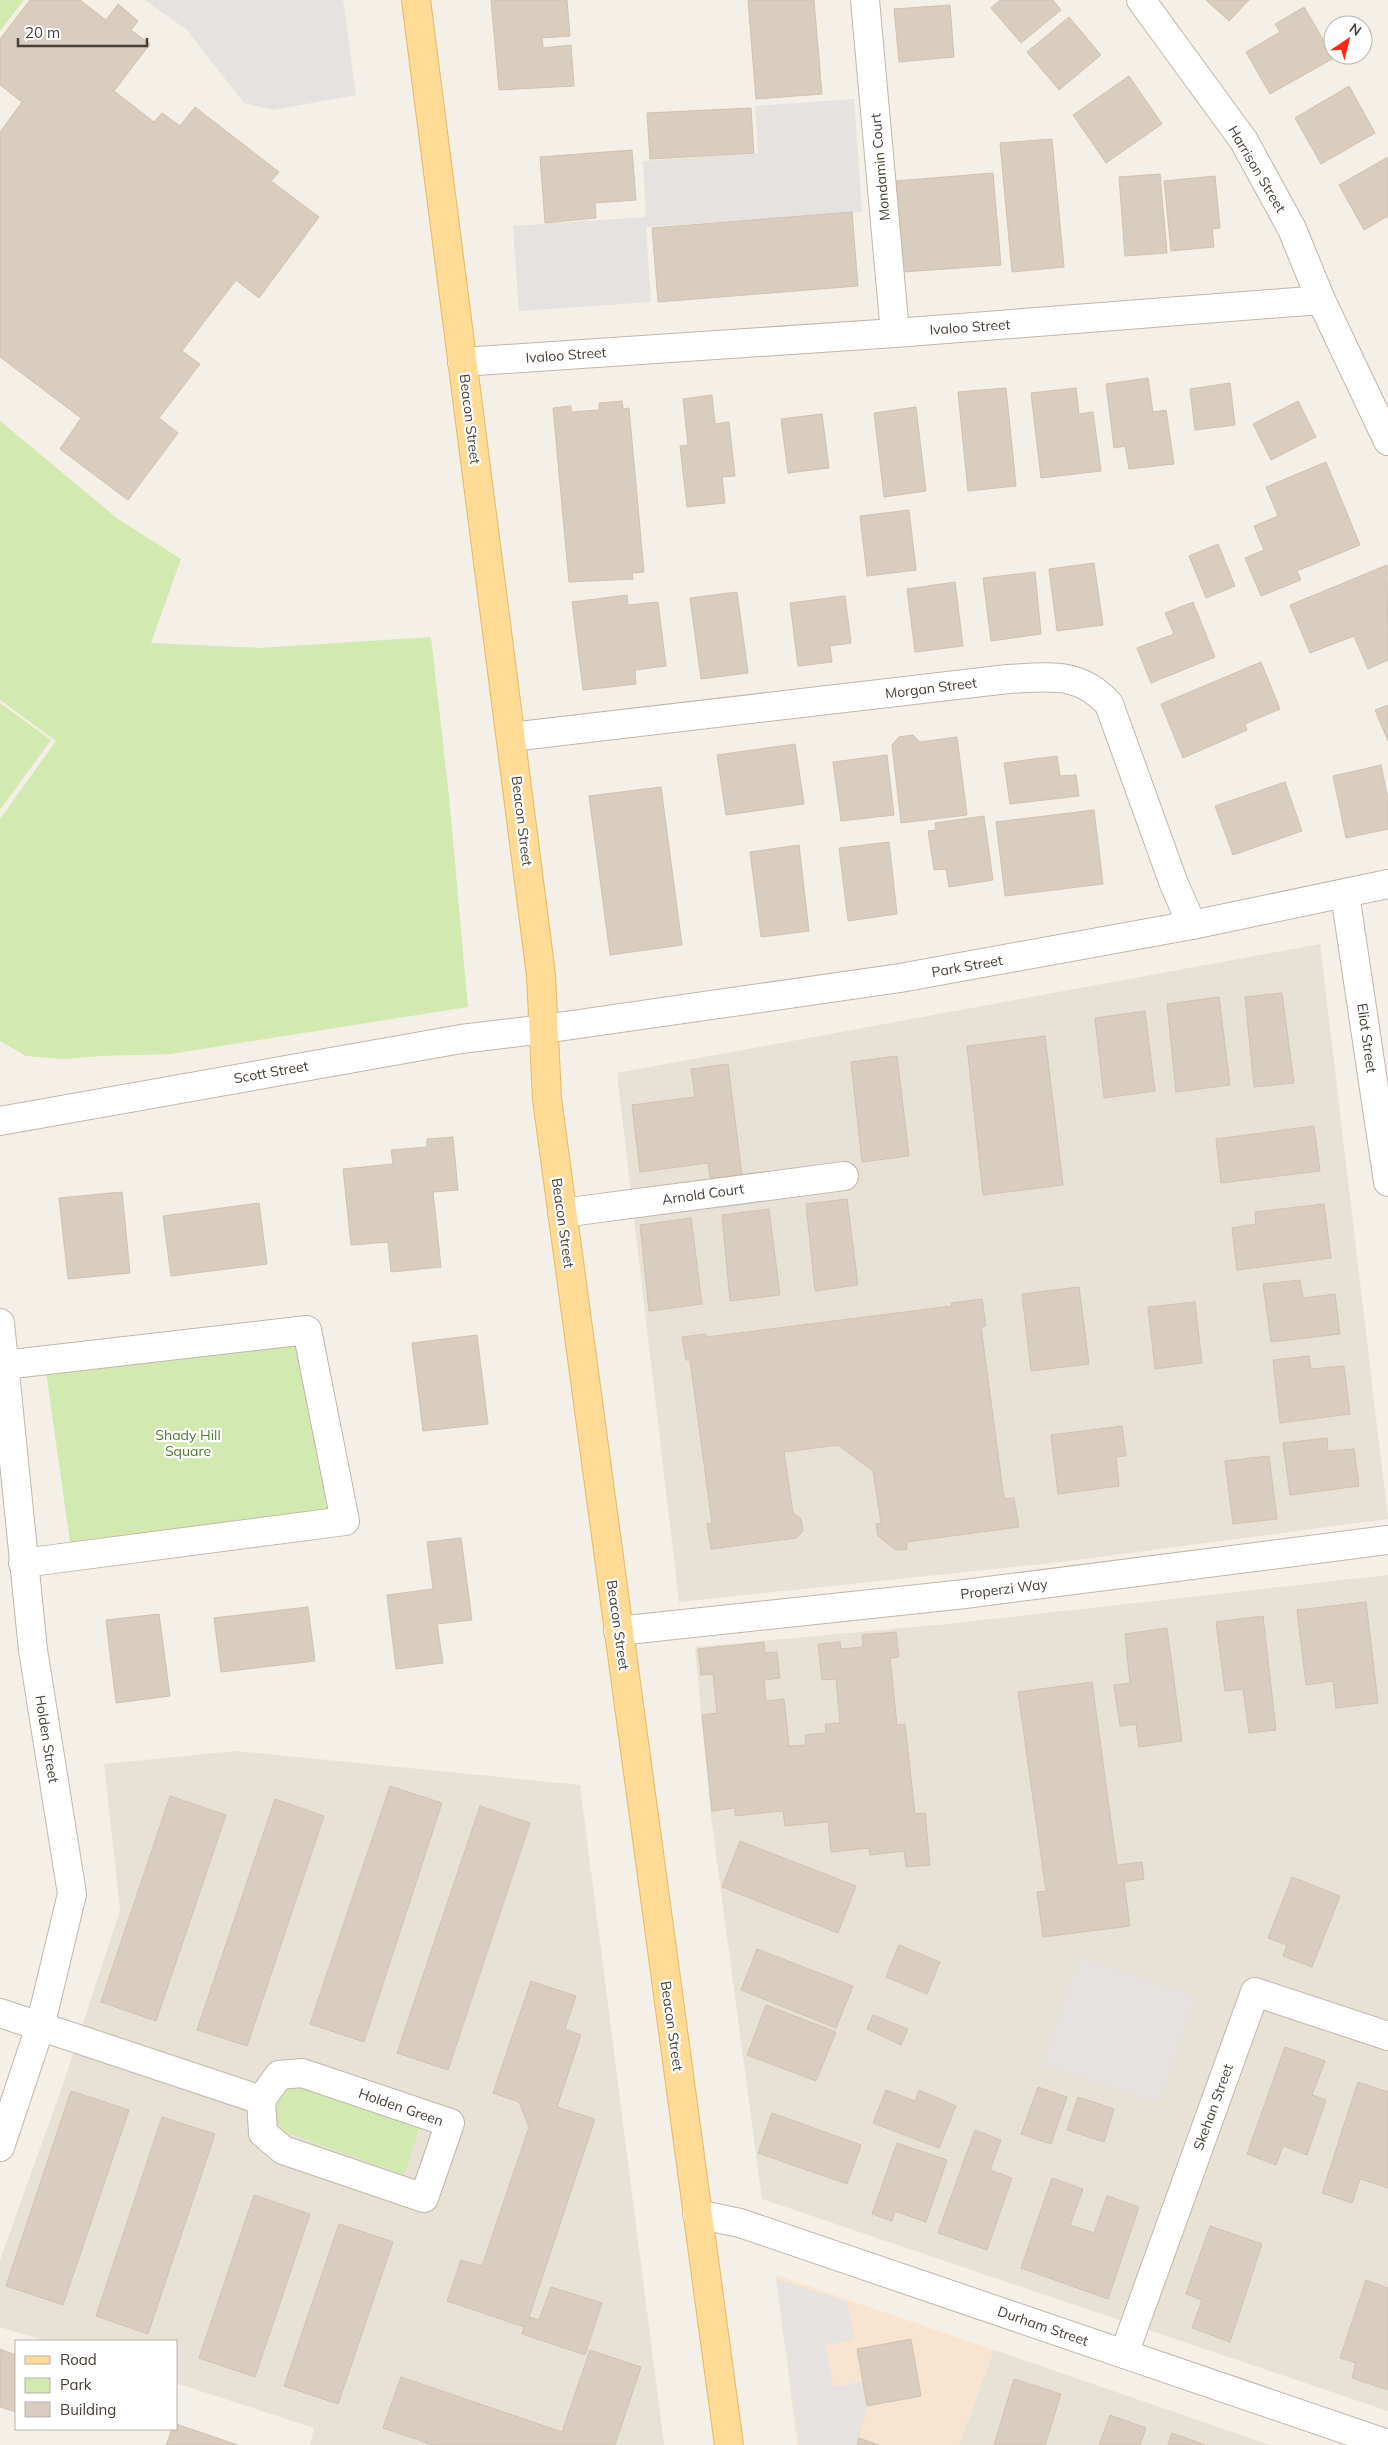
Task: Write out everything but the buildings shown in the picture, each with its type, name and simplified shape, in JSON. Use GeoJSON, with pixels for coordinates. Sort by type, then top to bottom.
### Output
{"type":"FeatureCollection","features":[{"type":"Feature","properties":{"kind":"main road","name":"Beacon Street"},"geometry":{"type":"LineString","coordinates":[[416,0],[541,975],[547,1099],[729,2445]]}},
{"type":"Feature","properties":{"kind":"street","name":"Mondamin Court"},"geometry":{"type":"LineString","coordinates":[[866,0],[895,333]]}},
{"type":"Feature","properties":{"kind":"street","name":"Harrison Street"},"geometry":{"type":"LineString","coordinates":[[1141,0],[1244,141],[1292,230],[1321,300]]}},
{"type":"Feature","properties":{"kind":"street","name":"Ivaloo Street"},"geometry":{"type":"LineString","coordinates":[[462,362],[895,333],[1321,300]]}},
{"type":"Feature","properties":{"kind":"street"},"geometry":{"type":"LineString","coordinates":[[1321,300],[1388,441]]}},
{"type":"Feature","properties":{"kind":"street","name":"Morgan Street"},"geometry":{"type":"LineString","coordinates":[[511,738],[1008,679],[1062,677],[1081,682],[1098,692],[1109,704],[1174,884],[1192,925]]}},
{"type":"Feature","properties":{"kind":"street","name":"Park Street"},"geometry":{"type":"LineString","coordinates":[[544,1029],[900,978],[1192,925],[1388,884]]}},
{"type":"Feature","properties":{"kind":"street","name":"Eliot Street"},"geometry":{"type":"LineString","coordinates":[[1345,894],[1388,1182]]}},
{"type":"Feature","properties":{"kind":"street","name":"Scott Street"},"geometry":{"type":"LineString","coordinates":[[0,1121],[461,1039],[544,1029]]}},
{"type":"Feature","properties":{"kind":"street","name":"Arnold Court"},"geometry":{"type":"LineString","coordinates":[[562,1213],[844,1176]]}},
{"type":"Feature","properties":{"kind":"street","name":"Holden Street"},"geometry":{"type":"LineString","coordinates":[[0,1323],[33,1650],[72,1894],[40,2027],[0,2147]]}},
{"type":"Feature","properties":{"kind":"street"},"geometry":{"type":"LineString","coordinates":[[4,1365],[307,1330],[345,1521],[23,1563]]}},
{"type":"Feature","properties":{"kind":"street","name":"Properzi Way"},"geometry":{"type":"LineString","coordinates":[[618,1632],[965,1594],[1388,1540]]}},
{"type":"Feature","properties":{"kind":"street","name":"Skehan Street"},"geometry":{"type":"LineString","coordinates":[[1124,2354],[1255,1992],[1388,2036]]}},
{"type":"Feature","properties":{"kind":"street"},"geometry":{"type":"LineString","coordinates":[[0,2013],[261,2100]]}},
{"type":"Feature","properties":{"kind":"street","name":"Holden Green"},"geometry":{"type":"LineString","coordinates":[[302,2073],[450,2124],[424,2198],[283,2150],[263,2133],[261,2100],[279,2075],[302,2073]]}},
{"type":"Feature","properties":{"kind":"street","name":"Durham Street"},"geometry":{"type":"LineString","coordinates":[[697,2214],[740,2223],[1388,2444]]}},
{"type":"Feature","properties":{"kind":"shaded area"},"geometry":{"type":"Polygon","coordinates":[[[145,0],[343,0],[356,95],[273,110],[244,103],[187,30],[145,0]]]}},
{"type":"Feature","properties":{"kind":"shaded area"},"geometry":{"type":"Polygon","coordinates":[[[854,99],[862,212],[646,227],[651,302],[519,311],[513,226],[646,217],[643,161],[758,153],[755,106],[854,99]]]}},
{"type":"Feature","properties":{"kind":"shaded area"},"geometry":{"type":"Polygon","coordinates":[[[1320,944],[1388,1519],[1061,1562],[679,1602],[617,1073],[1320,944]]]}},
{"type":"Feature","properties":{"kind":"shaded area"},"geometry":{"type":"Polygon","coordinates":[[[1388,1575],[1388,2411],[762,2199],[711,1817],[695,1647],[947,1624],[1388,1575]]]}},
{"type":"Feature","properties":{"kind":"shaded area"},"geometry":{"type":"Polygon","coordinates":[[[236,1751],[580,1785],[664,2445],[310,2445],[314,2428],[178,2384],[178,2340],[43,2340],[0,2327],[0,2260],[65,2079],[120,1910],[104,1764],[236,1751]]]}},
{"type":"Feature","properties":{"kind":"shaded area"},"geometry":{"type":"Polygon","coordinates":[[[1079,1958],[1195,1997],[1159,2103],[1043,2064],[1079,1958]]]}},
{"type":"Feature","properties":{"kind":"shaded area"},"geometry":{"type":"Polygon","coordinates":[[[776,2275],[994,2350],[959,2445],[797,2445],[776,2275]]]}},
{"type":"Feature","properties":{"kind":"shaded area"},"geometry":{"type":"Polygon","coordinates":[[[776,2279],[847,2302],[855,2339],[825,2345],[834,2387],[863,2382],[867,2406],[857,2445],[799,2445],[776,2279]]]}},
{"type":"Feature","properties":{"kind":"shaded area"},"geometry":{"type":"Polygon","coordinates":[[[994,2350],[1270,2445],[959,2445],[994,2350]]]}},
{"type":"Feature","properties":{"kind":"green space"},"geometry":{"type":"Polygon","coordinates":[[[0,0],[24,0],[0,31],[0,0]]]}},
{"type":"Feature","properties":{"kind":"green space"},"geometry":{"type":"Polygon","coordinates":[[[0,421],[118,519],[181,559],[151,643],[259,648],[431,637],[449,796],[468,1007],[170,1054],[63,1059],[26,1056],[0,1041],[0,819],[56,741],[0,700],[0,421]]]}},
{"type":"Feature","properties":{"kind":"green space"},"geometry":{"type":"Polygon","coordinates":[[[0,703],[51,740],[0,810],[0,703]]]}},
{"type":"Feature","properties":{"kind":"green space","name":"Shady Hill Square"},"geometry":{"type":"Polygon","coordinates":[[[306,1337],[330,1514],[71,1549],[46,1372],[306,1337]]]}},
{"type":"Feature","properties":{"kind":"green space"},"geometry":{"type":"Polygon","coordinates":[[[293,2084],[421,2124],[404,2175],[285,2132],[280,2126],[275,2113],[277,2100],[293,2084]]]}}]}
